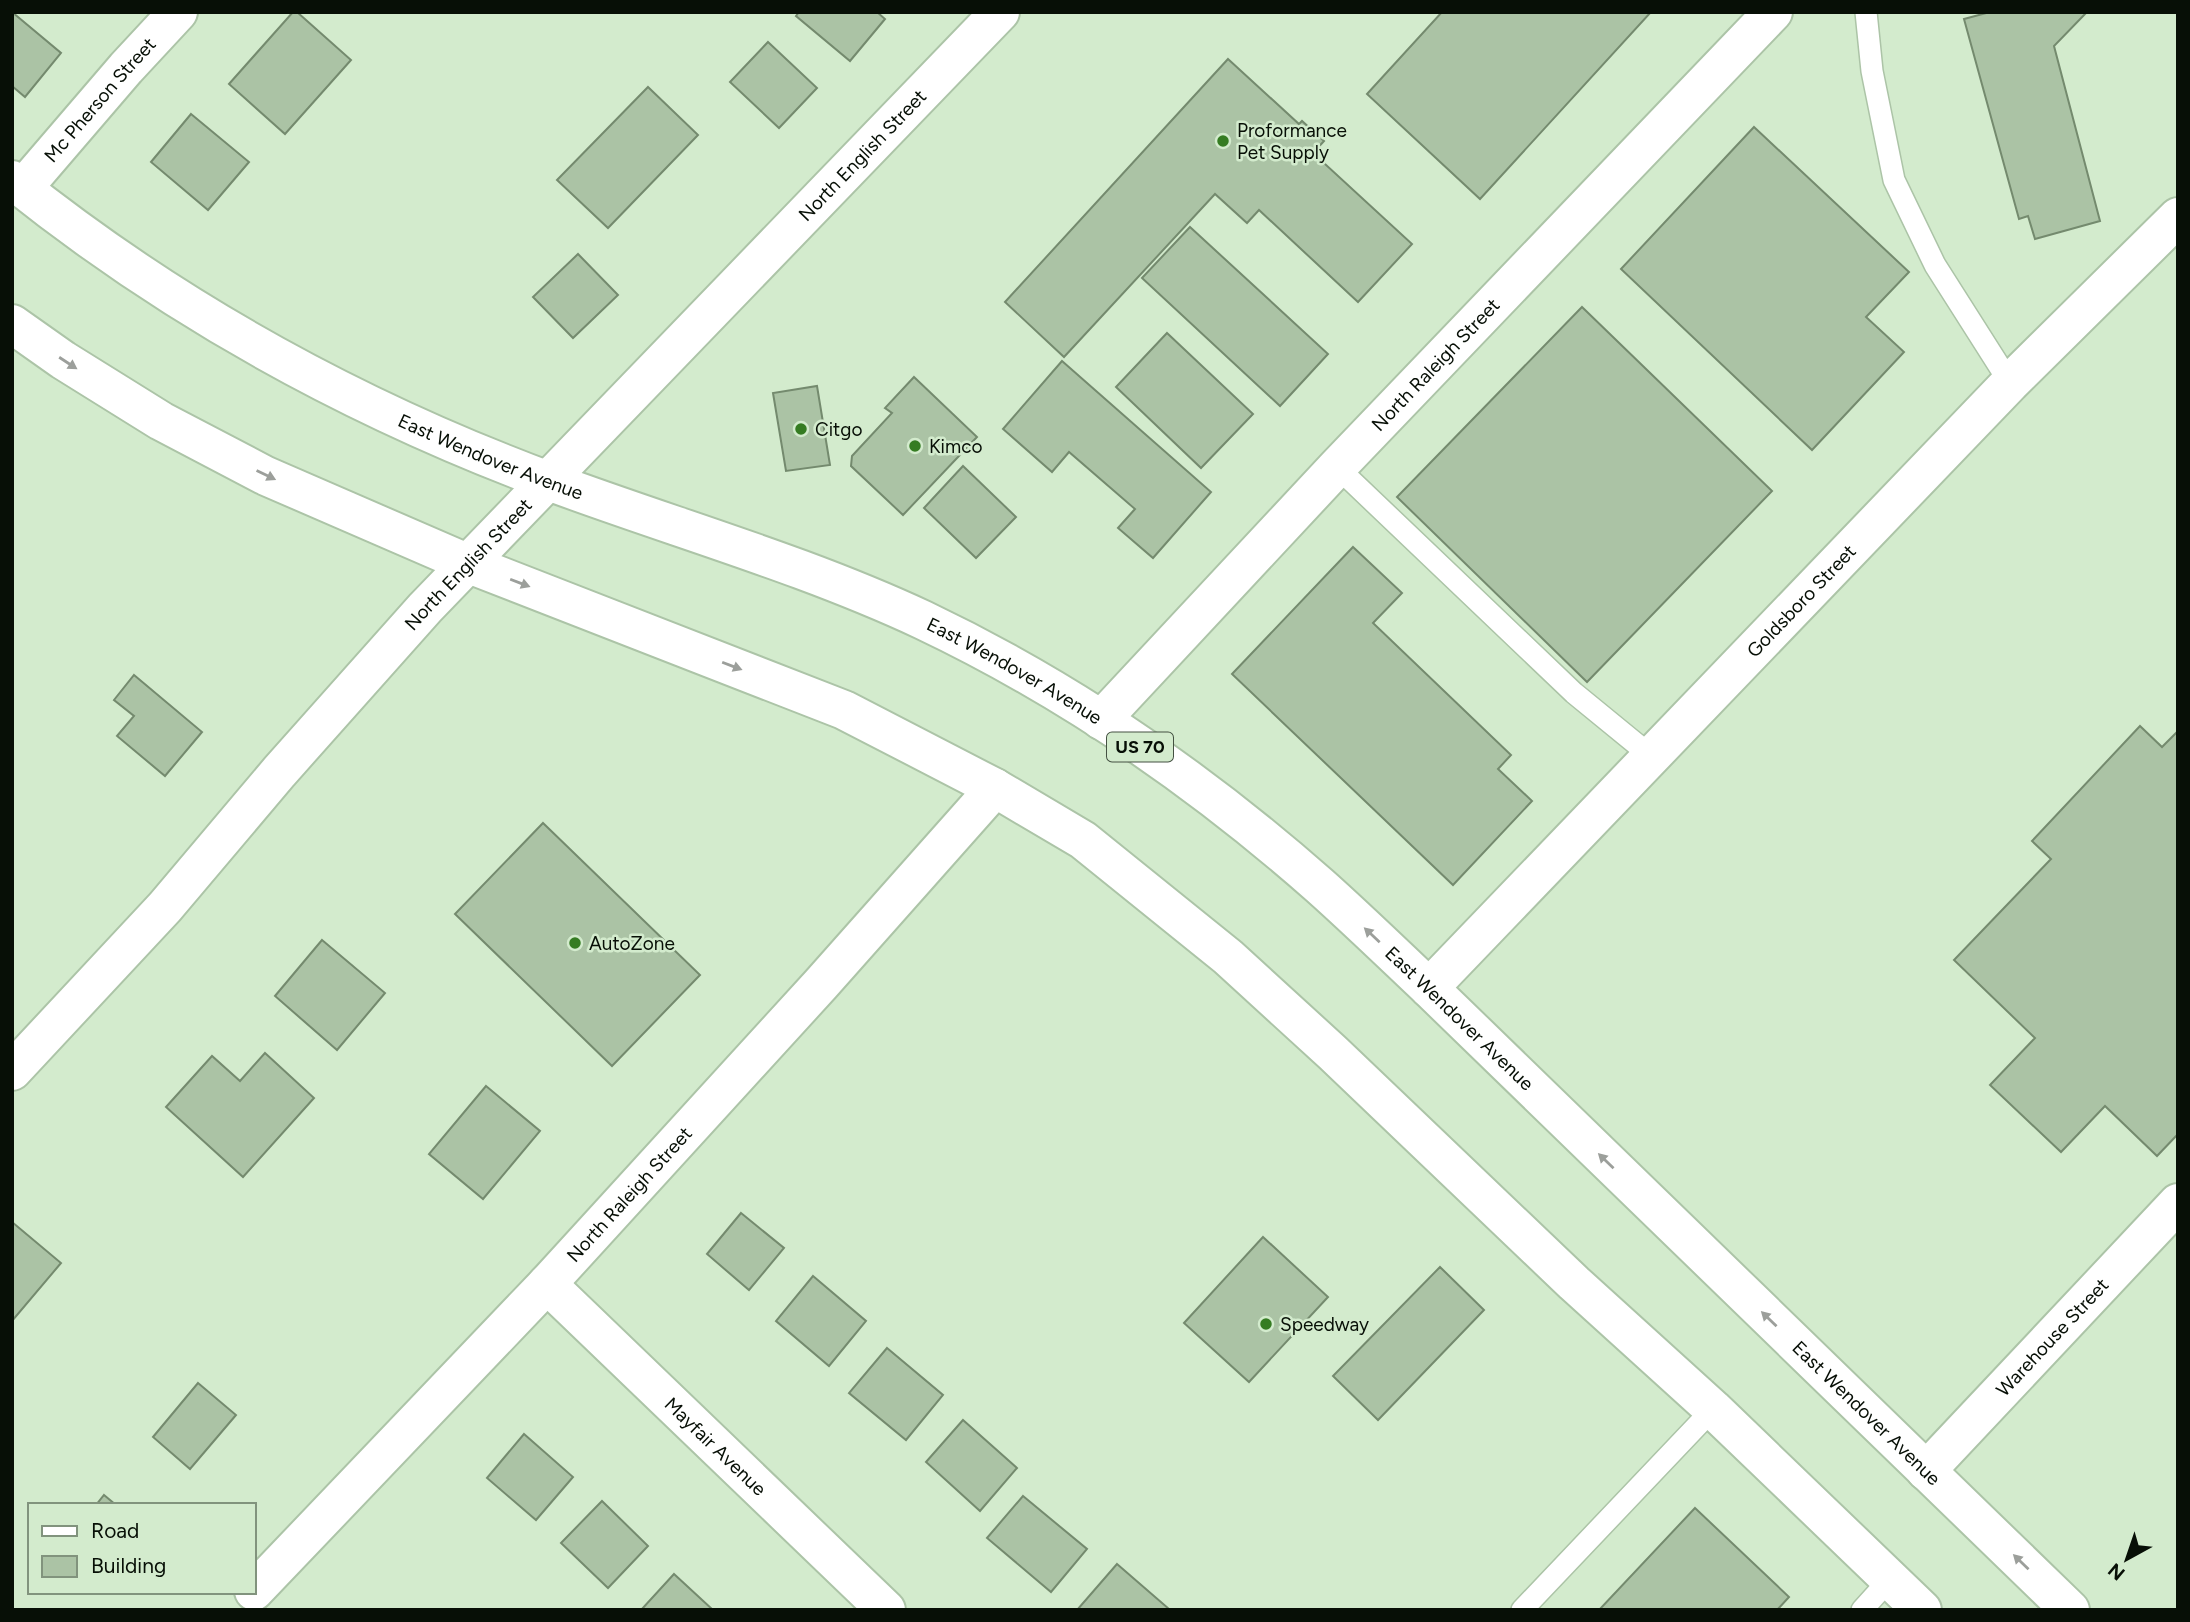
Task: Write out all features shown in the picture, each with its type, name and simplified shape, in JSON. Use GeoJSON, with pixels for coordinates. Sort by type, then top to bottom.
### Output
{"type":"FeatureCollection","features":[{"type":"Feature","properties":{"kind":"main road","name":"Mc Pherson Street"},"geometry":{"type":"LineString","coordinates":[[18,184],[178,12]]}},
{"type":"Feature","properties":{"kind":"main road","name":"North English Street"},"geometry":{"type":"LineString","coordinates":[[12,1071],[165,907],[279,772],[425,608],[1000,12]]}},
{"type":"Feature","properties":{"kind":"main road","name":"North Raleigh Street"},"geometry":{"type":"LineString","coordinates":[[1101,720],[1337,467],[1773,12]]}},
{"type":"Feature","properties":{"kind":"main road","name":"East Wendover Avenue"},"geometry":{"type":"LineString","coordinates":[[18,184],[107,252],[203,315],[282,359],[398,418],[548,481],[808,572],[923,621],[1020,671],[1101,720],[1199,787],[1320,886],[1429,988],[2070,1610]]}},
{"type":"Feature","properties":{"kind":"main road","name":"Goldsboro Street"},"geometry":{"type":"LineString","coordinates":[[1429,988],[2010,383],[2178,217]]}},
{"type":"Feature","properties":{"kind":"main road"},"geometry":{"type":"LineString","coordinates":[[12,324],[63,360],[184,433],[266,476],[469,564],[844,710],[995,788],[1083,840],[1228,957],[1333,1053],[1574,1283],[1713,1409],[1922,1610]]}},
{"type":"Feature","properties":{"kind":"main road","name":"North Raleigh Street"},"geometry":{"type":"LineString","coordinates":[[256,1589],[547,1284],[830,974],[995,788]]}},
{"type":"Feature","properties":{"kind":"main road","name":"Warehouse Street"},"geometry":{"type":"LineString","coordinates":[[1926,1471],[2178,1203]]}},
{"type":"Feature","properties":{"kind":"main road","name":"Mayfair Avenue"},"geometry":{"type":"LineString","coordinates":[[547,1284],[886,1610]]}},
{"type":"Feature","properties":{"kind":"main road","name":"North Raleigh Street"},"geometry":{"type":"LineString","coordinates":[[236,1610],[251,1594]]}},
{"type":"Feature","properties":{"kind":"lane"},"geometry":{"type":"LineString","coordinates":[[1866,12],[1872,71],[1894,180],[1935,265],[2010,383]]}},
{"type":"Feature","properties":{"kind":"lane"},"geometry":{"type":"LineString","coordinates":[[1337,467],[1574,693],[1651,755]]}},
{"type":"Feature","properties":{"kind":"lane"},"geometry":{"type":"LineString","coordinates":[[1522,1610],[1713,1409]]}},
{"type":"Feature","properties":{"kind":"lane"},"geometry":{"type":"LineString","coordinates":[[1862,1610],[1890,1579]]}},
{"type":"Feature","properties":{"kind":"building"},"geometry":{"type":"Polygon","coordinates":[[[12,12],[61,53],[25,97],[12,86],[12,12]]]}},
{"type":"Feature","properties":{"kind":"building"},"geometry":{"type":"Polygon","coordinates":[[[293,12],[297,12],[351,60],[285,134],[229,84],[293,12]]]}},
{"type":"Feature","properties":{"kind":"building"},"geometry":{"type":"Polygon","coordinates":[[[799,12],[877,12],[885,19],[850,61],[796,16],[799,12]]]}},
{"type":"Feature","properties":{"kind":"building"},"geometry":{"type":"Polygon","coordinates":[[[1442,12],[1651,12],[1480,199],[1367,94],[1442,12]]]}},
{"type":"Feature","properties":{"kind":"building"},"geometry":{"type":"Polygon","coordinates":[[[1990,12],[2087,12],[2054,46],[2100,221],[2035,239],[2028,216],[2019,219],[1964,19],[1990,12]]]}},
{"type":"Feature","properties":{"kind":"building"},"geometry":{"type":"Polygon","coordinates":[[[768,42],[817,88],[779,128],[730,82],[768,42]]]}},
{"type":"Feature","properties":{"kind":"building"},"geometry":{"type":"Polygon","coordinates":[[[1228,59],[1299,124],[1302,121],[1324,141],[1313,153],[1412,244],[1358,302],[1259,210],[1247,223],[1215,194],[1064,357],[1005,302],[1228,59]]]}},
{"type":"Feature","properties":{"kind":"building"},"geometry":{"type":"Polygon","coordinates":[[[648,87],[698,135],[608,228],[557,180],[648,87]]]}},
{"type":"Feature","properties":{"kind":"building"},"geometry":{"type":"Polygon","coordinates":[[[191,114],[249,162],[208,210],[151,162],[191,114]]]}},
{"type":"Feature","properties":{"kind":"building"},"geometry":{"type":"Polygon","coordinates":[[[1754,127],[1909,272],[1866,317],[1904,352],[1812,450],[1621,269],[1754,127]]]}},
{"type":"Feature","properties":{"kind":"building"},"geometry":{"type":"Polygon","coordinates":[[[1190,227],[1328,354],[1280,406],[1142,278],[1190,227]]]}},
{"type":"Feature","properties":{"kind":"building"},"geometry":{"type":"Polygon","coordinates":[[[578,254],[618,295],[573,338],[533,297],[578,254]]]}},
{"type":"Feature","properties":{"kind":"building"},"geometry":{"type":"Polygon","coordinates":[[[1582,307],[1772,491],[1587,682],[1397,497],[1582,307]]]}},
{"type":"Feature","properties":{"kind":"building"},"geometry":{"type":"Polygon","coordinates":[[[1167,333],[1253,414],[1201,468],[1116,387],[1167,333]]]}},
{"type":"Feature","properties":{"kind":"building"},"geometry":{"type":"Polygon","coordinates":[[[1062,361],[1211,492],[1153,558],[1118,528],[1135,509],[1069,452],[1052,472],[1003,429],[1062,361]]]}},
{"type":"Feature","properties":{"kind":"building","name":"Kimco"},"geometry":{"type":"Polygon","coordinates":[[[914,377],[977,437],[903,515],[851,466],[852,456],[892,413],[885,408],[914,377]]]}},
{"type":"Feature","properties":{"kind":"building","name":"Citgo"},"geometry":{"type":"Polygon","coordinates":[[[817,386],[830,465],[786,471],[773,393],[817,386]]]}},
{"type":"Feature","properties":{"kind":"building"},"geometry":{"type":"Polygon","coordinates":[[[963,466],[1016,517],[976,558],[924,508],[963,466]]]}},
{"type":"Feature","properties":{"kind":"building"},"geometry":{"type":"Polygon","coordinates":[[[1353,547],[1402,593],[1373,623],[1511,755],[1498,769],[1532,801],[1453,885],[1232,674],[1353,547]]]}},
{"type":"Feature","properties":{"kind":"building"},"geometry":{"type":"Polygon","coordinates":[[[134,675],[202,732],[165,776],[117,736],[134,716],[114,700],[134,675]]]}},
{"type":"Feature","properties":{"kind":"building"},"geometry":{"type":"Polygon","coordinates":[[[2140,726],[2162,747],[2178,731],[2178,1134],[2157,1156],[2105,1106],[2061,1152],[1990,1085],[2035,1038],[1954,960],[2051,859],[2032,841],[2140,726]]]}},
{"type":"Feature","properties":{"kind":"building"},"geometry":{"type":"Polygon","coordinates":[[[543,823],[700,975],[612,1066],[455,914],[543,823]]]}},
{"type":"Feature","properties":{"kind":"building"},"geometry":{"type":"Polygon","coordinates":[[[322,940],[385,993],[337,1050],[275,996],[322,940]]]}},
{"type":"Feature","properties":{"kind":"building"},"geometry":{"type":"Polygon","coordinates":[[[265,1053],[314,1098],[243,1177],[166,1107],[212,1056],[240,1081],[265,1053]]]}},
{"type":"Feature","properties":{"kind":"building"},"geometry":{"type":"Polygon","coordinates":[[[486,1086],[540,1131],[483,1199],[429,1154],[486,1086]]]}},
{"type":"Feature","properties":{"kind":"building"},"geometry":{"type":"Polygon","coordinates":[[[741,1213],[784,1248],[749,1290],[707,1254],[741,1213]]]}},
{"type":"Feature","properties":{"kind":"building"},"geometry":{"type":"Polygon","coordinates":[[[12,1222],[61,1263],[12,1321],[12,1222]]]}},
{"type":"Feature","properties":{"kind":"building"},"geometry":{"type":"Polygon","coordinates":[[[1263,1237],[1328,1297],[1249,1382],[1184,1323],[1263,1237]]]}},
{"type":"Feature","properties":{"kind":"building"},"geometry":{"type":"Polygon","coordinates":[[[1440,1267],[1484,1310],[1378,1420],[1333,1376],[1440,1267]]]}},
{"type":"Feature","properties":{"kind":"building"},"geometry":{"type":"Polygon","coordinates":[[[813,1276],[866,1321],[829,1366],[776,1321],[813,1276]]]}},
{"type":"Feature","properties":{"kind":"building"},"geometry":{"type":"Polygon","coordinates":[[[887,1348],[943,1395],[906,1440],[849,1393],[887,1348]]]}},
{"type":"Feature","properties":{"kind":"building"},"geometry":{"type":"Polygon","coordinates":[[[198,1383],[236,1415],[190,1469],[153,1437],[198,1383]]]}},
{"type":"Feature","properties":{"kind":"building"},"geometry":{"type":"Polygon","coordinates":[[[963,1420],[1017,1468],[980,1511],[926,1462],[963,1420]]]}},
{"type":"Feature","properties":{"kind":"building"},"geometry":{"type":"Polygon","coordinates":[[[524,1434],[573,1477],[536,1520],[487,1478],[524,1434]]]}},
{"type":"Feature","properties":{"kind":"building"},"geometry":{"type":"Polygon","coordinates":[[[104,1495],[114,1503],[98,1503],[104,1495]]]}},
{"type":"Feature","properties":{"kind":"building"},"geometry":{"type":"Polygon","coordinates":[[[1023,1496],[1087,1549],[1051,1592],[987,1538],[1023,1496]]]}},
{"type":"Feature","properties":{"kind":"building"},"geometry":{"type":"Polygon","coordinates":[[[602,1501],[648,1546],[608,1588],[561,1543],[602,1501]]]}},
{"type":"Feature","properties":{"kind":"building"},"geometry":{"type":"Polygon","coordinates":[[[1695,1508],[1789,1597],[1777,1610],[1599,1610],[1695,1508]]]}},
{"type":"Feature","properties":{"kind":"building"},"geometry":{"type":"Polygon","coordinates":[[[1117,1564],[1169,1609],[1077,1610],[1117,1564]]]}},
{"type":"Feature","properties":{"kind":"building"},"geometry":{"type":"Polygon","coordinates":[[[674,1574],[713,1610],[641,1610],[674,1574]]]}},
{"type":"Feature","properties":{"kind":"place","name":"Proformance Pet Supply"},"geometry":{"type":"Point","coordinates":[1223,141]}},
{"type":"Feature","properties":{"kind":"place","name":"Citgo"},"geometry":{"type":"Point","coordinates":[801,429]}},
{"type":"Feature","properties":{"kind":"place","name":"Kimco"},"geometry":{"type":"Point","coordinates":[915,446]}},
{"type":"Feature","properties":{"kind":"place","name":"AutoZone"},"geometry":{"type":"Point","coordinates":[575,943]}},
{"type":"Feature","properties":{"kind":"place","name":"Speedway"},"geometry":{"type":"Point","coordinates":[1266,1324]}}]}
